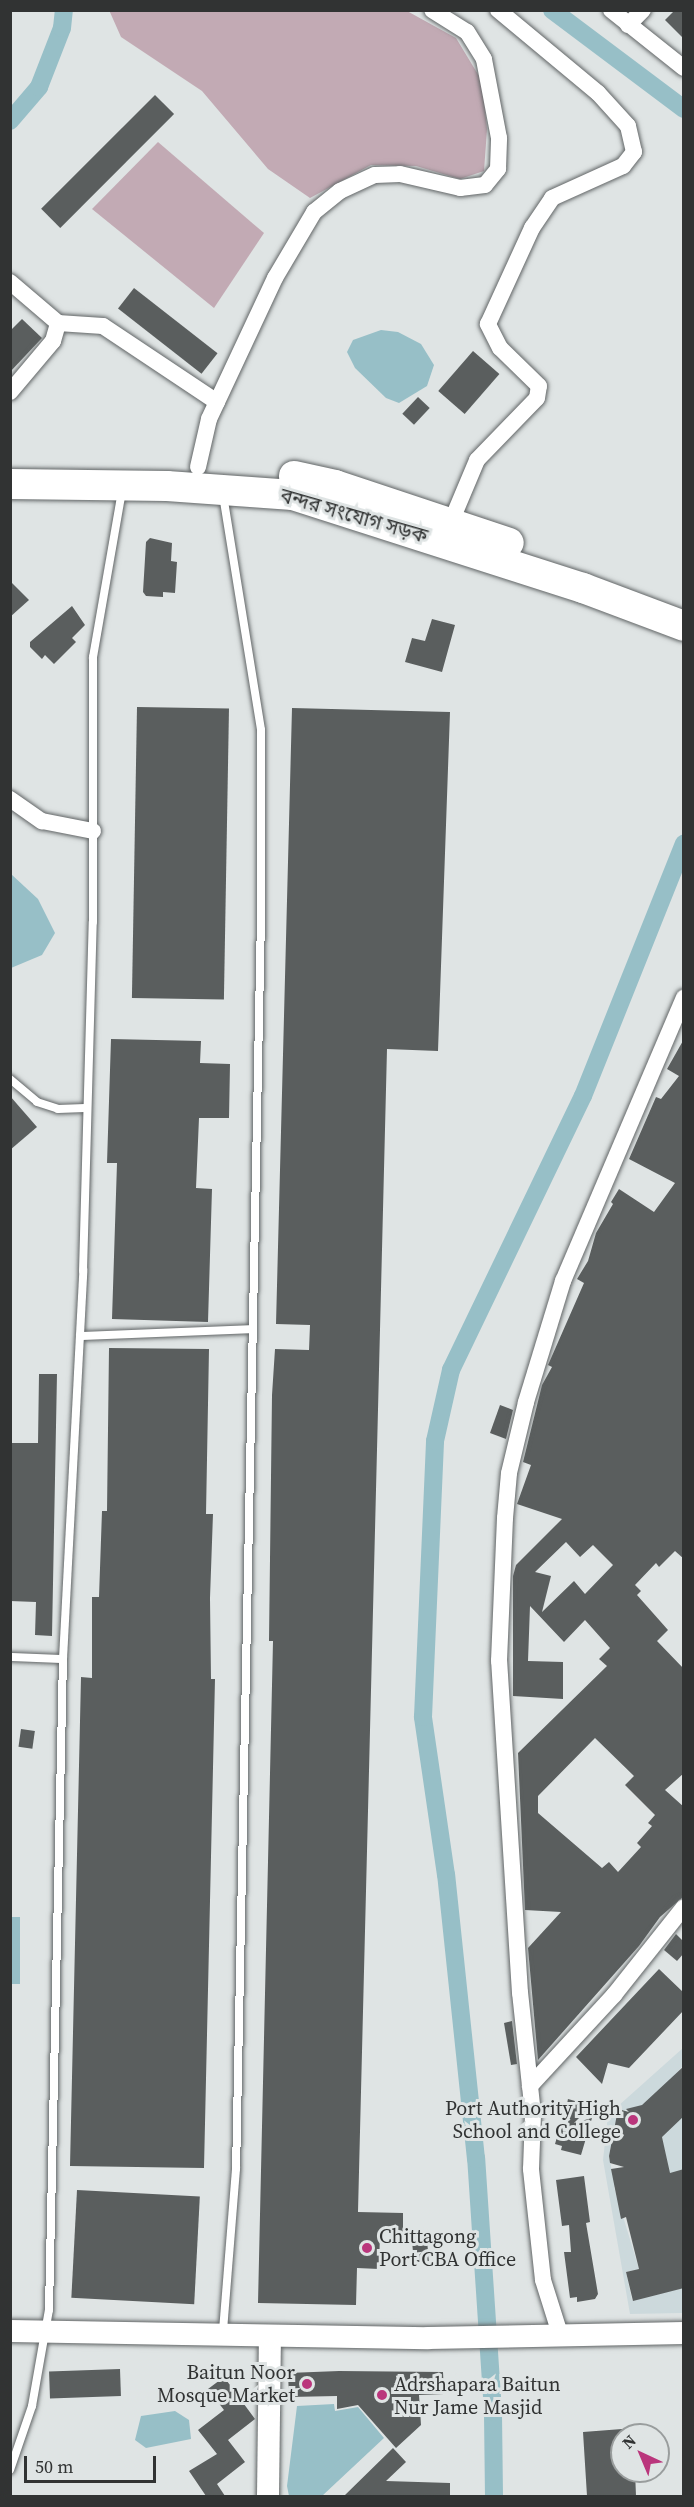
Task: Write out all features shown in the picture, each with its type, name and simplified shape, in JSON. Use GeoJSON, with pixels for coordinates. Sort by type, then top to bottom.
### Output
{"type":"FeatureCollection","features":[{"type":"Feature","properties":{"kind":"highway","name":"বন্দর সংযোগ সড়ক"},"geometry":{"type":"LineString","coordinates":[[10,469],[198,467],[303,478],[451,522],[645,601],[684,626]]}},
{"type":"Feature","properties":{"kind":"highway","name":"বন্দর সংযোগ সড়ক"},"geometry":{"type":"LineString","coordinates":[[10,484],[222,489],[293,495],[645,601],[684,606]]}},
{"type":"Feature","properties":{"kind":"street"},"geometry":{"type":"LineString","coordinates":[[198,467],[209,419],[275,278],[314,212],[340,191],[375,175],[410,176],[460,188],[485,185],[498,169],[500,138],[484,59],[467,32],[432,10]]}},
{"type":"Feature","properties":{"kind":"street"},"geometry":{"type":"LineString","coordinates":[[451,522],[477,460],[537,398],[539,386],[500,348],[488,324],[532,228],[552,198],[623,166],[634,152],[628,126],[598,93],[498,10]]}},
{"type":"Feature","properties":{"kind":"street"},"geometry":{"type":"LineString","coordinates":[[612,10],[684,68]]}},
{"type":"Feature","properties":{"kind":"street"},"geometry":{"type":"LineString","coordinates":[[628,25],[644,10]]}},
{"type":"Feature","properties":{"kind":"street"},"geometry":{"type":"LineString","coordinates":[[14,290],[58,323],[103,326],[217,402]]}},
{"type":"Feature","properties":{"kind":"street"},"geometry":{"type":"LineString","coordinates":[[10,392],[53,341],[58,323]]}},
{"type":"Feature","properties":{"kind":"street"},"geometry":{"type":"LineString","coordinates":[[10,800],[42,821],[93,831]]}},
{"type":"Feature","properties":{"kind":"street"},"geometry":{"type":"LineString","coordinates":[[555,2334],[542,2270],[531,2169],[530,2086],[520,1993],[499,1661],[509,1473],[534,1371],[563,1281],[684,998]]}},
{"type":"Feature","properties":{"kind":"street"},"geometry":{"type":"LineString","coordinates":[[530,2086],[614,1995],[684,1907]]}},
{"type":"Feature","properties":{"kind":"street"},"geometry":{"type":"LineString","coordinates":[[10,2331],[428,2338],[684,2333]]}},
{"type":"Feature","properties":{"kind":"street"},"geometry":{"type":"LineString","coordinates":[[268,2496],[270,2337]]}},
{"type":"Feature","properties":{"kind":"lane"},"geometry":{"type":"LineString","coordinates":[[10,2470],[32,2406],[49,2310],[63,1659],[80,1336],[93,831],[93,657],[123,486]]}},
{"type":"Feature","properties":{"kind":"lane"},"geometry":{"type":"LineString","coordinates":[[222,489],[261,730],[261,916],[251,1329],[246,1754],[236,2169],[223,2336]]}},
{"type":"Feature","properties":{"kind":"lane"},"geometry":{"type":"LineString","coordinates":[[10,1080],[37,1102],[58,1109],[86,1108]]}},
{"type":"Feature","properties":{"kind":"lane"},"geometry":{"type":"LineString","coordinates":[[80,1336],[251,1329]]}},
{"type":"Feature","properties":{"kind":"lane"},"geometry":{"type":"LineString","coordinates":[[10,1657],[63,1659]]}},
{"type":"Feature","properties":{"kind":"shaded area"},"geometry":{"type":"Polygon","coordinates":[[[109,10],[407,11],[456,38],[482,81],[487,129],[484,171],[460,179],[416,166],[371,165],[310,198],[268,169],[202,91],[121,37],[109,10]]]}},
{"type":"Feature","properties":{"kind":"shaded area"},"geometry":{"type":"Polygon","coordinates":[[[158,142],[264,233],[214,308],[92,209],[158,142]]]}},
{"type":"Feature","properties":{"kind":"shaded area"},"geometry":{"type":"Polygon","coordinates":[[[683,2048],[683,2066],[644,2108],[618,2111],[609,2156],[613,2177],[668,2165],[661,2134],[683,2116],[683,2171],[614,2187],[639,2269],[626,2272],[632,2300],[683,2288],[683,2313],[630,2314],[603,2160],[608,2115],[683,2048]]]}},
{"type":"Feature","properties":{"kind":"water"},"geometry":{"type":"Polygon","coordinates":[[[381,330],[398,332],[421,344],[434,365],[427,386],[399,403],[386,398],[355,368],[347,352],[353,340],[381,330]]]}},
{"type":"Feature","properties":{"kind":"water"},"geometry":{"type":"Polygon","coordinates":[[[11,874],[38,899],[55,933],[42,955],[11,968],[11,874]]]}},
{"type":"Feature","properties":{"kind":"water"},"geometry":{"type":"Polygon","coordinates":[[[11,1917],[20,1917],[20,1984],[11,1984],[11,1917]]]}},
{"type":"Feature","properties":{"kind":"water"},"geometry":{"type":"Polygon","coordinates":[[[334,2404],[335,2411],[358,2407],[384,2438],[322,2496],[289,2496],[287,2486],[297,2406],[334,2404]]]}},
{"type":"Feature","properties":{"kind":"water"},"geometry":{"type":"Polygon","coordinates":[[[175,2411],[189,2420],[191,2439],[146,2448],[135,2440],[141,2416],[175,2411]]]}},
{"type":"Feature","properties":{"kind":"building"},"geometry":{"type":"Polygon","coordinates":[[[675,10],[684,10],[684,39],[665,20],[675,10]]]}},
{"type":"Feature","properties":{"kind":"building"},"geometry":{"type":"Polygon","coordinates":[[[155,95],[174,114],[60,228],[41,209],[155,95]]]}},
{"type":"Feature","properties":{"kind":"building"},"geometry":{"type":"Polygon","coordinates":[[[134,288],[218,353],[202,374],[118,308],[134,288]]]}},
{"type":"Feature","properties":{"kind":"building"},"geometry":{"type":"Polygon","coordinates":[[[22,319],[42,338],[10,372],[10,331],[22,319]]]}},
{"type":"Feature","properties":{"kind":"building"},"geometry":{"type":"Polygon","coordinates":[[[473,351],[499,374],[465,414],[438,391],[473,351]]]}},
{"type":"Feature","properties":{"kind":"building"},"geometry":{"type":"Polygon","coordinates":[[[418,397],[430,408],[414,425],[402,414],[418,397]]]}},
{"type":"Feature","properties":{"kind":"building"},"geometry":{"type":"Polygon","coordinates":[[[150,538],[172,543],[171,561],[177,562],[175,593],[163,592],[163,597],[146,596],[143,592],[146,542],[150,538]]]}},
{"type":"Feature","properties":{"kind":"building"},"geometry":{"type":"Polygon","coordinates":[[[10,581],[29,600],[10,617],[10,581]]]}},
{"type":"Feature","properties":{"kind":"building"},"geometry":{"type":"Polygon","coordinates":[[[72,606],[85,625],[72,638],[76,642],[54,664],[45,655],[42,659],[30,647],[30,642],[72,606]]]}},
{"type":"Feature","properties":{"kind":"building"},"geometry":{"type":"Polygon","coordinates":[[[432,619],[455,625],[442,672],[405,662],[412,638],[425,641],[432,619]]]}},
{"type":"Feature","properties":{"kind":"building"},"geometry":{"type":"Polygon","coordinates":[[[137,707],[229,709],[224,1000],[132,998],[137,707]]]}},
{"type":"Feature","properties":{"kind":"building"},"geometry":{"type":"Polygon","coordinates":[[[292,708],[450,712],[438,1051],[387,1049],[358,2212],[403,2213],[403,2232],[380,2231],[379,2269],[357,2268],[356,2305],[258,2303],[273,1641],[269,1641],[272,1395],[275,1349],[309,1350],[310,1325],[276,1324],[292,708]]]}},
{"type":"Feature","properties":{"kind":"building"},"geometry":{"type":"Polygon","coordinates":[[[111,1039],[201,1041],[200,1063],[230,1064],[229,1118],[199,1118],[196,1188],[212,1189],[208,1322],[112,1319],[117,1163],[107,1163],[111,1039]]]}},
{"type":"Feature","properties":{"kind":"building"},"geometry":{"type":"Polygon","coordinates":[[[684,1039],[684,1559],[675,1551],[659,1567],[656,1563],[635,1585],[641,1591],[637,1595],[668,1630],[657,1641],[684,1669],[684,1773],[665,1790],[684,1807],[684,1896],[660,1917],[639,1946],[538,2060],[528,1948],[561,1912],[525,1910],[518,1753],[607,1666],[599,1659],[610,1648],[585,1620],[564,1642],[530,1606],[528,1661],[563,1662],[563,1699],[513,1696],[513,1576],[516,1565],[562,1519],[517,1504],[531,1465],[523,1462],[542,1385],[552,1367],[548,1365],[584,1283],[577,1279],[588,1261],[596,1233],[613,1204],[611,1202],[619,1189],[654,1212],[675,1183],[629,1159],[656,1097],[661,1099],[679,1076],[667,1069],[684,1039]],[[566,1542],[535,1572],[551,1576],[542,1612],[574,1581],[585,1594],[613,1565],[593,1545],[580,1557],[566,1542]],[[595,1738],[538,1796],[538,1813],[602,1868],[609,1862],[618,1872],[641,1847],[637,1843],[652,1826],[648,1823],[655,1815],[625,1785],[634,1776],[595,1738]]]}},
{"type":"Feature","properties":{"kind":"building"},"geometry":{"type":"Polygon","coordinates":[[[10,1096],[37,1127],[10,1150],[10,1096]]]}},
{"type":"Feature","properties":{"kind":"building"},"geometry":{"type":"Polygon","coordinates":[[[109,1348],[209,1349],[206,1514],[213,1514],[210,1598],[211,1679],[215,1679],[204,2168],[70,2166],[81,1677],[92,1678],[92,1597],[99,1597],[102,1511],[107,1511],[109,1348]]]}},
{"type":"Feature","properties":{"kind":"building"},"geometry":{"type":"Polygon","coordinates":[[[39,1374],[57,1374],[52,1636],[35,1635],[36,1602],[10,1601],[10,1443],[38,1443],[39,1374]]]}},
{"type":"Feature","properties":{"kind":"building"},"geometry":{"type":"Polygon","coordinates":[[[500,1405],[513,1410],[506,1439],[490,1433],[500,1405]]]}},
{"type":"Feature","properties":{"kind":"building"},"geometry":{"type":"Polygon","coordinates":[[[21,1729],[35,1731],[32,1749],[18,1747],[21,1729]]]}},
{"type":"Feature","properties":{"kind":"building"},"geometry":{"type":"Polygon","coordinates":[[[676,1934],[684,1942],[684,1953],[677,1961],[664,1950],[676,1934]]]}},
{"type":"Feature","properties":{"kind":"building"},"geometry":{"type":"Polygon","coordinates":[[[659,1969],[684,1993],[684,2010],[629,2068],[608,2063],[602,2084],[576,2057],[659,1969]]]}},
{"type":"Feature","properties":{"kind":"building"},"geometry":{"type":"Polygon","coordinates":[[[512,2021],[517,2064],[511,2065],[504,2023],[512,2021]]]}},
{"type":"Feature","properties":{"kind":"building"},"geometry":{"type":"Polygon","coordinates":[[[684,2066],[684,2116],[662,2137],[670,2173],[684,2169],[684,2288],[633,2301],[626,2272],[639,2269],[626,2217],[621,2219],[611,2169],[624,2167],[610,2163],[609,2156],[618,2109],[629,2112],[626,2109],[642,2105],[684,2066]]]}},
{"type":"Feature","properties":{"kind":"building"},"geometry":{"type":"Polygon","coordinates":[[[576,2098],[594,2103],[574,2123],[592,2118],[581,2155],[561,2150],[562,2146],[555,2144],[568,2099],[575,2101],[576,2098]]]}},
{"type":"Feature","properties":{"kind":"building"},"geometry":{"type":"Polygon","coordinates":[[[584,2176],[590,2222],[586,2223],[598,2294],[595,2299],[577,2302],[577,2297],[570,2298],[564,2252],[571,2252],[569,2225],[562,2226],[556,2180],[584,2176]]]}},
{"type":"Feature","properties":{"kind":"building"},"geometry":{"type":"Polygon","coordinates":[[[77,2190],[200,2196],[194,2304],[71,2298],[77,2190]]]}},
{"type":"Feature","properties":{"kind":"building"},"geometry":{"type":"Polygon","coordinates":[[[427,2240],[429,2261],[414,2262],[412,2241],[427,2240]]]}},
{"type":"Feature","properties":{"kind":"building"},"geometry":{"type":"Polygon","coordinates":[[[120,2369],[121,2396],[50,2398],[49,2371],[120,2369]]]}},
{"type":"Feature","properties":{"kind":"building"},"geometry":{"type":"Polygon","coordinates":[[[443,2372],[444,2394],[419,2395],[421,2425],[396,2448],[358,2405],[337,2409],[337,2396],[289,2397],[288,2373],[443,2372]]]}},
{"type":"Feature","properties":{"kind":"building"},"geometry":{"type":"Polygon","coordinates":[[[224,2377],[255,2419],[228,2440],[245,2462],[217,2484],[225,2496],[206,2496],[189,2471],[217,2454],[198,2430],[224,2410],[208,2389],[224,2377]]]}},
{"type":"Feature","properties":{"kind":"building"},"geometry":{"type":"Polygon","coordinates":[[[610,2430],[610,2483],[635,2483],[636,2496],[587,2496],[583,2432],[610,2430]]]}},
{"type":"Feature","properties":{"kind":"building"},"geometry":{"type":"Polygon","coordinates":[[[393,2448],[406,2462],[386,2481],[450,2483],[450,2496],[344,2496],[393,2448]]]}},
{"type":"Feature","properties":{"kind":"waterway"},"geometry":{"type":"LineString","coordinates":[[10,121],[39,87],[62,28],[64,10]]}},
{"type":"Feature","properties":{"kind":"waterway"},"geometry":{"type":"LineString","coordinates":[[552,10],[684,109]]}},
{"type":"Feature","properties":{"kind":"waterway"},"geometry":{"type":"LineString","coordinates":[[494,2496],[493,2412],[476,2159],[446,1875],[423,1717],[435,1441],[451,1370],[583,1096],[684,843]]}},
{"type":"Feature","properties":{"kind":"place","name":"Port Authority High School and College"},"geometry":{"type":"Point","coordinates":[633,2120]}},
{"type":"Feature","properties":{"kind":"place","name":"Chittagong Port CBA Office"},"geometry":{"type":"Point","coordinates":[367,2248]}},
{"type":"Feature","properties":{"kind":"place","name":"Baitun Noor Mosque Market"},"geometry":{"type":"Point","coordinates":[307,2384]}},
{"type":"Feature","properties":{"kind":"place","name":"Adrshapara Baitun Nur Jame Masjid"},"geometry":{"type":"Point","coordinates":[382,2395]}}]}
